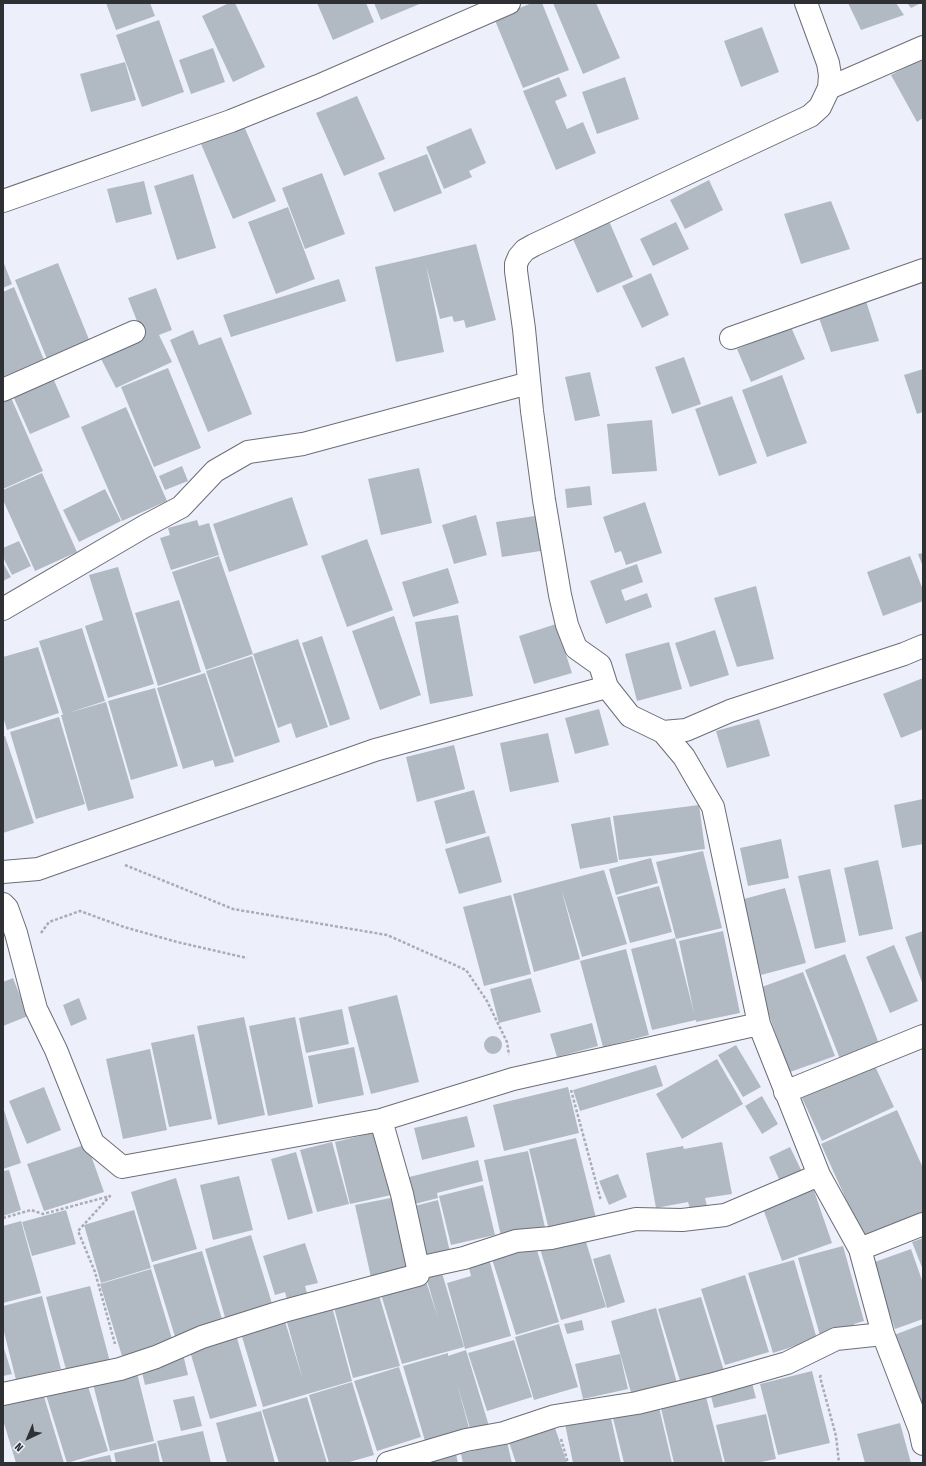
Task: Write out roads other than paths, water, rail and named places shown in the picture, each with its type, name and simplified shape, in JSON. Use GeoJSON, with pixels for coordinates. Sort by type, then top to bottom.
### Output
{"type":"FeatureCollection","features":[{"type":"Feature","properties":{"kind":"street"},"geometry":{"type":"LineString","coordinates":[[3,201],[238,118],[318,86],[509,3]]}},
{"type":"Feature","properties":{"kind":"street"},"geometry":{"type":"LineString","coordinates":[[806,3],[828,63],[829,88],[820,107],[810,116],[566,229],[525,250],[517,260],[516,271],[524,329],[529,383],[556,576],[567,625],[576,648],[600,665],[607,687],[630,716],[663,732],[684,757],[713,807],[760,1024],[785,1092],[819,1175],[860,1248],[883,1334],[922,1434]]}},
{"type":"Feature","properties":{"kind":"street"},"geometry":{"type":"LineString","coordinates":[[829,88],[923,47]]}},
{"type":"Feature","properties":{"kind":"street"},"geometry":{"type":"LineString","coordinates":[[732,338],[923,270]]}},
{"type":"Feature","properties":{"kind":"street"},"geometry":{"type":"LineString","coordinates":[[3,390],[134,332]]}},
{"type":"Feature","properties":{"kind":"street"},"geometry":{"type":"LineString","coordinates":[[3,609],[145,526],[181,507],[216,471],[248,452],[303,444],[529,383]]}},
{"type":"Feature","properties":{"kind":"street"},"geometry":{"type":"LineString","coordinates":[[663,732],[686,730],[730,711],[904,654],[923,646]]}},
{"type":"Feature","properties":{"kind":"street"},"geometry":{"type":"LineString","coordinates":[[3,872],[38,869],[375,750],[607,687]]}},
{"type":"Feature","properties":{"kind":"street"},"geometry":{"type":"LineString","coordinates":[[3,904],[16,933],[36,1009],[56,1050],[93,1143],[122,1166],[381,1120],[513,1079],[760,1024]]}},
{"type":"Feature","properties":{"kind":"street"},"geometry":{"type":"LineString","coordinates":[[785,1092],[923,1036]]}},
{"type":"Feature","properties":{"kind":"street"},"geometry":{"type":"LineString","coordinates":[[3,1394],[120,1369],[156,1357],[202,1337],[284,1311],[418,1274],[402,1194],[381,1120]]}},
{"type":"Feature","properties":{"kind":"street"},"geometry":{"type":"LineString","coordinates":[[418,1268],[464,1258],[516,1241],[551,1238],[636,1219],[682,1220],[725,1215],[819,1175]]}},
{"type":"Feature","properties":{"kind":"street"},"geometry":{"type":"LineString","coordinates":[[860,1248],[923,1224]]}},
{"type":"Feature","properties":{"kind":"street"},"geometry":{"type":"LineString","coordinates":[[388,1463],[466,1440],[504,1433],[555,1416],[637,1403],[787,1364],[836,1340],[883,1334]]}}]}
